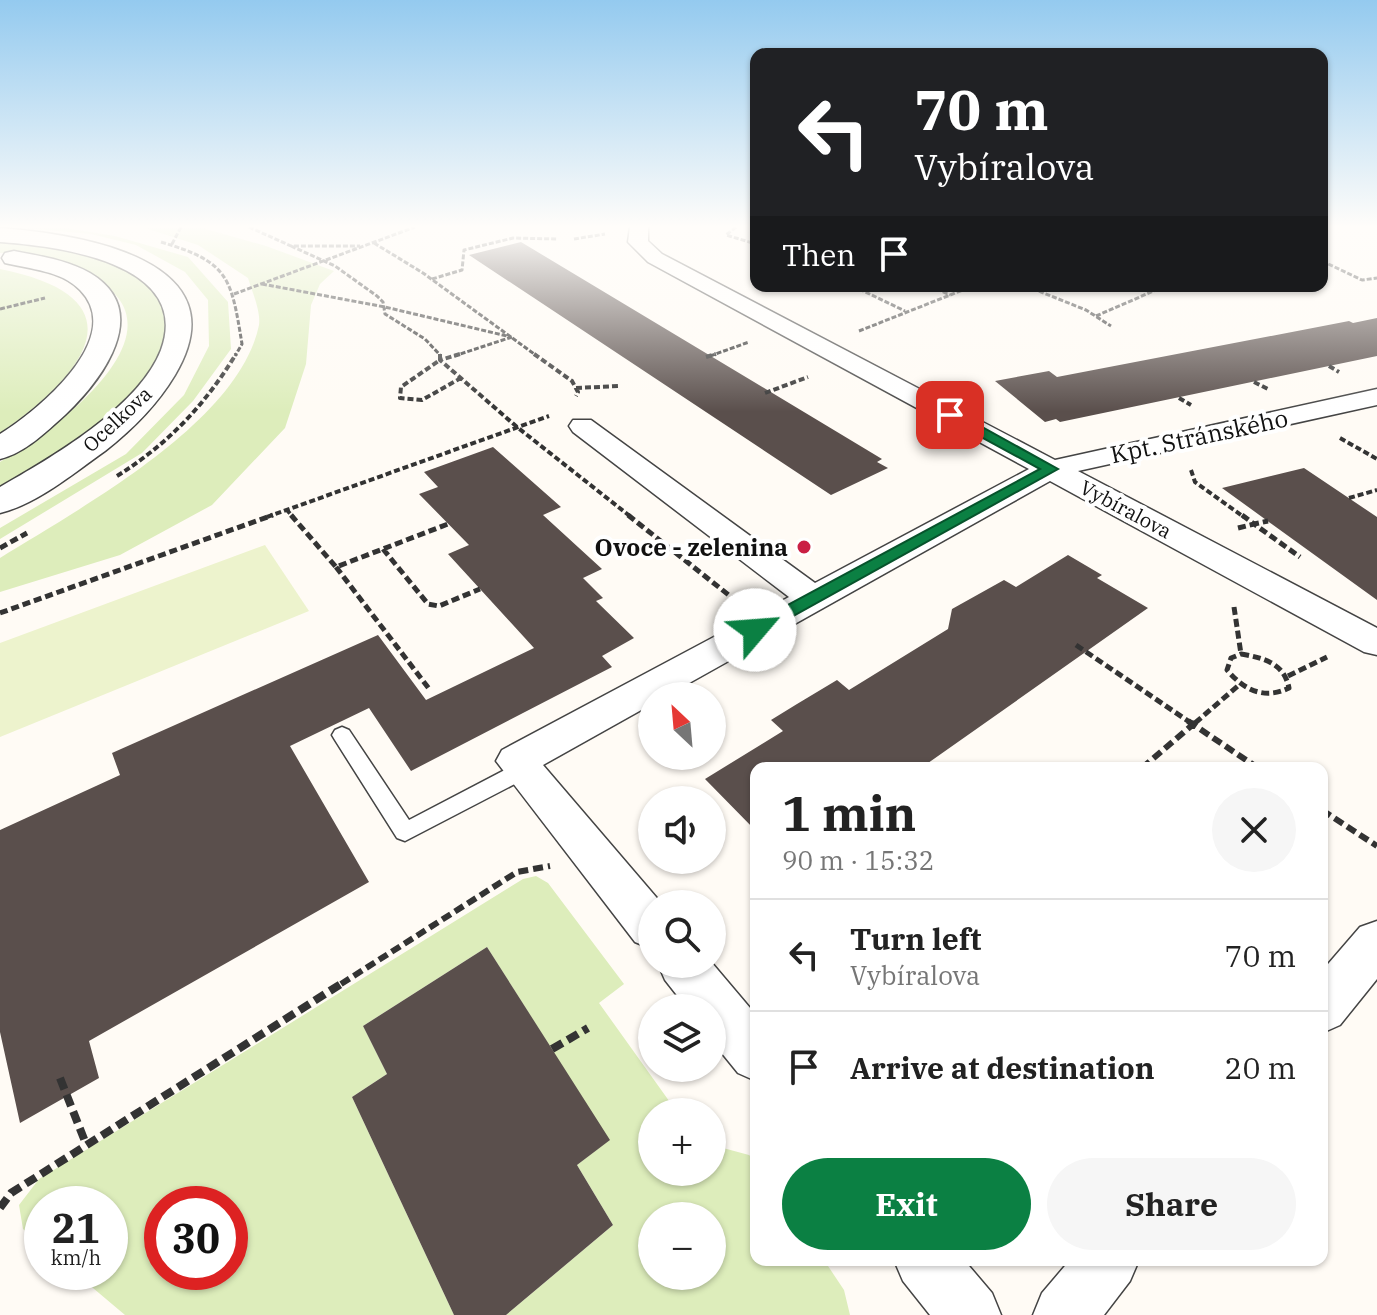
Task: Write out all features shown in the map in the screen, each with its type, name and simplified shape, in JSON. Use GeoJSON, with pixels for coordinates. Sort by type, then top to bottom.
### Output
{"type":"FeatureCollection","features":[{"type":"Feature","properties":{"kind":"street"},"geometry":{"type":"LineString","coordinates":[[0,449],[35,425],[79,385],[101,350],[107,320],[103,303],[93,288]]}},
{"type":"Feature","properties":{"kind":"street","name":"Ocelkova"},"geometry":{"type":"LineString","coordinates":[[0,502],[79,454],[132,410],[166,369],[179,334],[180,319],[166,288]]}},
{"type":"Feature","properties":{"kind":"street","name":"Vybíralova"},"geometry":{"type":"LineString","coordinates":[[712,288],[1377,643]]}},
{"type":"Feature","properties":{"kind":"street","name":"Kpt. Stránského"},"geometry":{"type":"LineString","coordinates":[[523,770],[516,761],[1051,469],[1377,397]]}},
{"type":"Feature","properties":{"kind":"street"},"geometry":{"type":"LineString","coordinates":[[570,414],[814,599]]}},
{"type":"Feature","properties":{"kind":"street"},"geometry":{"type":"LineString","coordinates":[[523,770],[638,909]]}},
{"type":"Feature","properties":{"kind":"street"},"geometry":{"type":"LineString","coordinates":[[1328,1001],[1377,943]]}},
{"type":"Feature","properties":{"kind":"street"},"geometry":{"type":"LineString","coordinates":[[693,978],[750,1048]]}},
{"type":"Feature","properties":{"kind":"street"},"geometry":{"type":"LineString","coordinates":[[929,1266],[970,1315]]}},
{"type":"Feature","properties":{"kind":"street"},"geometry":{"type":"LineString","coordinates":[[1064,1315],[1104,1266]]}},
{"type":"Feature","properties":{"kind":"lane"},"geometry":{"type":"LineString","coordinates":[[342,735],[405,832],[523,770]]}},
{"type":"Feature","properties":{"kind":"path"},"geometry":{"type":"LineString","coordinates":[[234,294],[250,288]]}},
{"type":"Feature","properties":{"kind":"path"},"geometry":{"type":"LineString","coordinates":[[285,288],[385,307],[512,337]]}},
{"type":"Feature","properties":{"kind":"path"},"geometry":{"type":"LineString","coordinates":[[365,288],[377,296],[385,307],[385,314],[425,339],[441,355],[440,360],[401,387],[400,398],[422,400],[461,378]]}},
{"type":"Feature","properties":{"kind":"path"},"geometry":{"type":"LineString","coordinates":[[0,613],[286,509],[570,414],[578,392],[572,381],[445,288]]}},
{"type":"Feature","properties":{"kind":"path"},"geometry":{"type":"LineString","coordinates":[[865,292],[906,312]]}},
{"type":"Feature","properties":{"kind":"path"},"geometry":{"type":"LineString","coordinates":[[943,292],[950,295]]}},
{"type":"Feature","properties":{"kind":"path"},"geometry":{"type":"LineString","coordinates":[[857,331],[958,292]]}},
{"type":"Feature","properties":{"kind":"path"},"geometry":{"type":"LineString","coordinates":[[1040,292],[1096,316],[1111,326]]}},
{"type":"Feature","properties":{"kind":"path"},"geometry":{"type":"LineString","coordinates":[[1096,316],[1151,292]]}},
{"type":"Feature","properties":{"kind":"path"},"geometry":{"type":"LineString","coordinates":[[706,357],[753,341]]}},
{"type":"Feature","properties":{"kind":"path"},"geometry":{"type":"LineString","coordinates":[[765,393],[812,375]]}},
{"type":"Feature","properties":{"kind":"path"},"geometry":{"type":"LineString","coordinates":[[1254,382],[1269,390]]}},
{"type":"Feature","properties":{"kind":"path"},"geometry":{"type":"LineString","coordinates":[[576,388],[620,386]]}},
{"type":"Feature","properties":{"kind":"path"},"geometry":{"type":"LineString","coordinates":[[1179,398],[1191,406]]}},
{"type":"Feature","properties":{"kind":"path"},"geometry":{"type":"LineString","coordinates":[[1332,433],[1377,459]]}},
{"type":"Feature","properties":{"kind":"path"},"geometry":{"type":"LineString","coordinates":[[1191,469],[1195,482],[1254,524],[1268,521]]}},
{"type":"Feature","properties":{"kind":"path"},"geometry":{"type":"LineString","coordinates":[[1349,498],[1377,490]]}},
{"type":"Feature","properties":{"kind":"path"},"geometry":{"type":"LineString","coordinates":[[286,509],[336,567],[430,690]]}},
{"type":"Feature","properties":{"kind":"path"},"geometry":{"type":"LineString","coordinates":[[336,567],[448,524]]}},
{"type":"Feature","properties":{"kind":"path"},"geometry":{"type":"LineString","coordinates":[[383,549],[428,604],[439,606],[480,589]]}},
{"type":"Feature","properties":{"kind":"path"},"geometry":{"type":"LineString","coordinates":[[1229,596],[1235,609],[1241,654]]}},
{"type":"Feature","properties":{"kind":"path"},"geometry":{"type":"LineString","coordinates":[[1076,645],[1249,762]]}},
{"type":"Feature","properties":{"kind":"path"},"geometry":{"type":"LineString","coordinates":[[1241,654],[1264,658],[1279,666],[1288,676],[1289,688],[1277,695],[1258,694],[1239,685],[1227,670],[1231,658],[1241,654]]}},
{"type":"Feature","properties":{"kind":"path"},"geometry":{"type":"LineString","coordinates":[[1288,676],[1330,656]]}},
{"type":"Feature","properties":{"kind":"path"},"geometry":{"type":"LineString","coordinates":[[1149,762],[1239,685]]}},
{"type":"Feature","properties":{"kind":"path"},"geometry":{"type":"LineString","coordinates":[[1328,814],[1377,846]]}},
{"type":"Feature","properties":{"kind":"path"},"geometry":{"type":"LineString","coordinates":[[0,1208],[11,1193],[86,1144],[517,872],[597,858]]}},
{"type":"Feature","properties":{"kind":"path"},"geometry":{"type":"LineString","coordinates":[[552,1049],[588,1028]]}},
{"type":"Feature","properties":{"kind":"path"},"geometry":{"type":"LineString","coordinates":[[60,1078],[86,1144]]}},
{"type":"Feature","properties":{"kind":"green space"},"geometry":{"type":"Polygon","coordinates":[[[0,288],[55,288],[73,299],[86,318],[86,340],[76,363],[56,387],[0,433],[0,288]]]}},
{"type":"Feature","properties":{"kind":"green space"},"geometry":{"type":"Polygon","coordinates":[[[105,288],[152,288],[161,295],[168,328],[162,359],[138,392],[88,440],[0,492],[0,462],[51,428],[79,404],[104,377],[122,350],[128,323],[118,298],[105,288]]]}},
{"type":"Feature","properties":{"kind":"green space"},"geometry":{"type":"Polygon","coordinates":[[[198,288],[216,288],[228,302],[231,349],[193,401],[142,453],[0,539],[0,528],[126,454],[184,395],[209,346],[208,300],[198,288]]]}},
{"type":"Feature","properties":{"kind":"green space"},"geometry":{"type":"Polygon","coordinates":[[[251,288],[318,288],[311,305],[306,364],[285,428],[212,505],[120,555],[0,592],[0,558],[152,460],[189,429],[221,396],[245,361],[259,325],[251,288]]]}},
{"type":"Feature","properties":{"kind":"green space"},"geometry":{"type":"Polygon","coordinates":[[[265,545],[309,611],[0,737],[0,643],[265,545]]]}},
{"type":"Feature","properties":{"kind":"green space"},"geometry":{"type":"Polygon","coordinates":[[[536,876],[548,883],[624,984],[599,1003],[638,1058],[638,1082],[656,1082],[667,1098],[638,1098],[638,1186],[726,1186],[726,1149],[749,1155],[750,1266],[828,1266],[844,1290],[850,1315],[506,1315],[613,1225],[577,1165],[609,1140],[487,947],[363,1026],[387,1074],[352,1097],[454,1315],[125,1315],[95,1290],[128,1290],[128,1186],[34,1186],[39,1179],[523,879],[536,876]]]}},
{"type":"Feature","properties":{"kind":"green space"},"geometry":{"type":"Polygon","coordinates":[[[24,1198],[24,1230],[23,1229],[19,1205],[24,1198]]]}},
{"type":"Feature","properties":{"kind":"building"},"geometry":{"type":"Polygon","coordinates":[[[519,288],[598,288],[882,459],[877,462],[888,468],[831,495],[519,288]]]}},
{"type":"Feature","properties":{"kind":"building"},"geometry":{"type":"Polygon","coordinates":[[[1377,318],[1377,356],[1060,422],[1056,419],[1045,422],[995,381],[1049,371],[1057,377],[1377,318]]]}},
{"type":"Feature","properties":{"kind":"building"},"geometry":{"type":"Polygon","coordinates":[[[493,447],[561,507],[543,515],[602,569],[583,578],[603,598],[596,601],[634,638],[602,656],[612,667],[411,771],[369,708],[290,746],[369,882],[89,1041],[99,1078],[20,1123],[0,1032],[0,830],[120,775],[112,753],[378,635],[426,700],[534,648],[448,554],[469,545],[419,494],[438,487],[424,472],[493,447]]]}},
{"type":"Feature","properties":{"kind":"building"},"geometry":{"type":"Polygon","coordinates":[[[1304,468],[1377,517],[1377,600],[1222,488],[1304,468]]]}},
{"type":"Feature","properties":{"kind":"building"},"geometry":{"type":"Polygon","coordinates":[[[1068,555],[1102,575],[1097,578],[1148,608],[930,762],[750,762],[750,825],[726,800],[726,786],[712,786],[705,779],[720,770],[726,770],[726,766],[783,731],[771,720],[837,680],[849,690],[948,629],[952,609],[1004,580],[1016,587],[1068,555]]]}},
{"type":"Feature","properties":{"kind":"building"},"geometry":{"type":"Polygon","coordinates":[[[487,947],[610,1140],[577,1165],[613,1225],[506,1315],[454,1315],[352,1097],[387,1074],[363,1026],[487,947]]]}},
{"type":"Feature","properties":{"kind":"place","name":"Ovoce - zelenina"},"geometry":{"type":"Point","coordinates":[804,547]}},
{"type":"Feature","properties":{"kind":"route"},"geometry":{"type":"LineString","coordinates":[[755,630],[1051,469],[950,415]]}}]}
